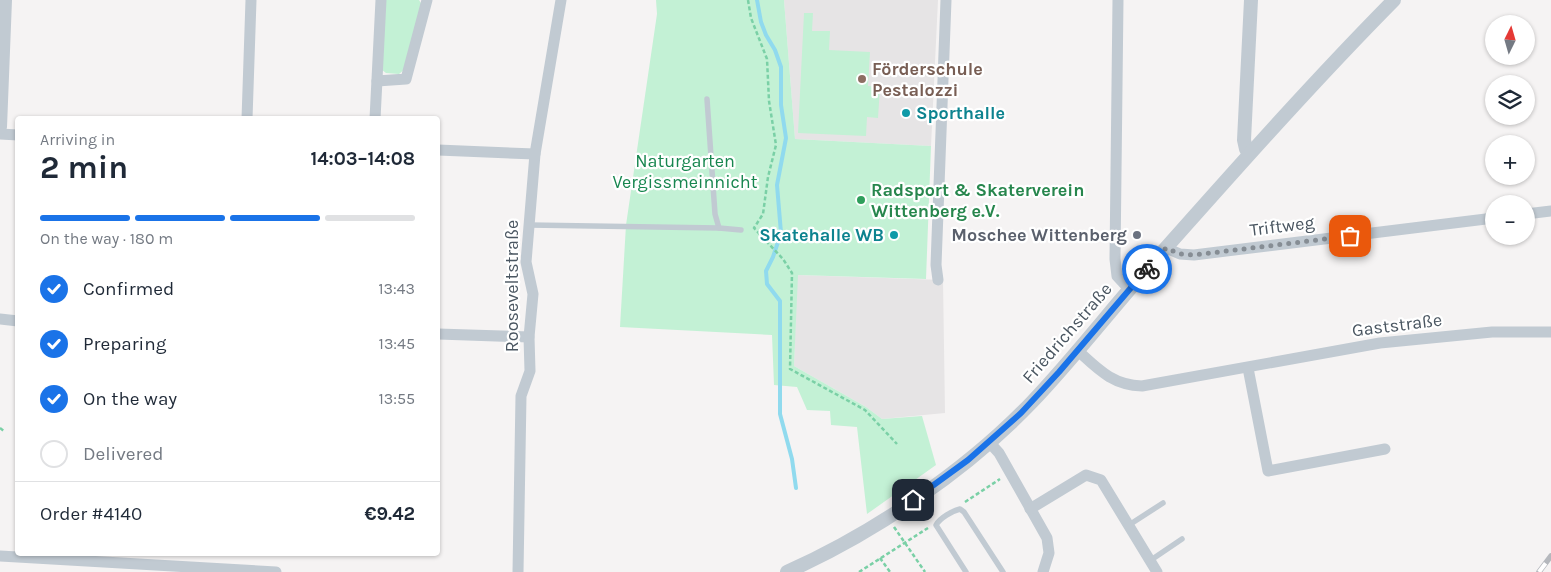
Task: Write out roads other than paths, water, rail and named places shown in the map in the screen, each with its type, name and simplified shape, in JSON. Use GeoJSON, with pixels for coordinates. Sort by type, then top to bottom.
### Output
{"type":"FeatureCollection","features":[{"type":"Feature","properties":{"kind":"street"},"geometry":{"type":"LineString","coordinates":[[0,127],[5,0]]}},
{"type":"Feature","properties":{"kind":"street"},"geometry":{"type":"LineString","coordinates":[[247,116],[251,0]]}},
{"type":"Feature","properties":{"kind":"street"},"geometry":{"type":"LineString","coordinates":[[375,116],[381,0]]}},
{"type":"Feature","properties":{"kind":"street"},"geometry":{"type":"LineString","coordinates":[[377,82],[406,79],[427,0]]}},
{"type":"Feature","properties":{"kind":"street","name":"Rooseveltstraße"},"geometry":{"type":"LineString","coordinates":[[518,572],[521,396],[530,371],[529,337],[533,294],[526,262],[534,154],[561,0]]}},
{"type":"Feature","properties":{"kind":"street"},"geometry":{"type":"LineString","coordinates":[[938,280],[936,265],[946,0]]}},
{"type":"Feature","properties":{"kind":"street"},"geometry":{"type":"LineString","coordinates":[[1118,0],[1115,259],[1117,276],[1129,290]]}},
{"type":"Feature","properties":{"kind":"street"},"geometry":{"type":"LineString","coordinates":[[1249,154],[1244,140],[1251,0]]}},
{"type":"Feature","properties":{"kind":"street","name":"Friedrichstraße"},"geometry":{"type":"LineString","coordinates":[[787,572],[840,546],[887,518],[951,473],[1034,401],[1249,154],[1394,0]]}},
{"type":"Feature","properties":{"kind":"street"},"geometry":{"type":"LineString","coordinates":[[0,134],[15,135]]}},
{"type":"Feature","properties":{"kind":"street"},"geometry":{"type":"LineString","coordinates":[[440,150],[534,154]]}},
{"type":"Feature","properties":{"kind":"street"},"geometry":{"type":"LineString","coordinates":[[1535,213],[1551,211]]}},
{"type":"Feature","properties":{"kind":"street","name":"Triftweg"},"geometry":{"type":"LineString","coordinates":[[1166,248],[1180,254],[1194,255],[1485,219]]}},
{"type":"Feature","properties":{"kind":"street"},"geometry":{"type":"LineString","coordinates":[[0,319],[15,321]]}},
{"type":"Feature","properties":{"kind":"street","name":"Gaststraße"},"geometry":{"type":"LineString","coordinates":[[1077,350],[1105,374],[1123,384],[1131,386],[1163,384],[1380,343],[1492,332],[1551,332]]}},
{"type":"Feature","properties":{"kind":"street"},"geometry":{"type":"LineString","coordinates":[[440,334],[529,337]]}},
{"type":"Feature","properties":{"kind":"street"},"geometry":{"type":"LineString","coordinates":[[1248,368],[1268,471],[1385,449]]}},
{"type":"Feature","properties":{"kind":"street"},"geometry":{"type":"LineString","coordinates":[[989,442],[999,453],[1046,538],[1048,553],[1043,572]]}},
{"type":"Feature","properties":{"kind":"street"},"geometry":{"type":"LineString","coordinates":[[1030,509],[1086,475],[1101,480],[1157,572]]}},
{"type":"Feature","properties":{"kind":"street"},"geometry":{"type":"LineString","coordinates":[[0,556],[276,572]]}},
{"type":"Feature","properties":{"kind":"lane"},"geometry":{"type":"LineString","coordinates":[[707,99],[715,214],[720,228]]}},
{"type":"Feature","properties":{"kind":"lane"},"geometry":{"type":"LineString","coordinates":[[529,225],[720,228],[741,230]]}},
{"type":"Feature","properties":{"kind":"lane"},"geometry":{"type":"LineString","coordinates":[[1129,525],[1163,503]]}},
{"type":"Feature","properties":{"kind":"lane"},"geometry":{"type":"LineString","coordinates":[[966,572],[936,525],[938,521],[960,509],[964,512],[1003,572]]}},
{"type":"Feature","properties":{"kind":"lane"},"geometry":{"type":"LineString","coordinates":[[1151,560],[1182,539]]}},
{"type":"Feature","properties":{"kind":"waterway"},"geometry":{"type":"LineString","coordinates":[[757,0],[761,22],[781,67],[781,105],[786,138],[777,185],[781,233],[766,271],[767,284],[780,301],[780,414],[792,459],[796,488]]}},
{"type":"Feature","properties":{"kind":"railway"},"geometry":{"type":"LineString","coordinates":[[1539,572],[1551,556]]}},
{"type":"Feature","properties":{"kind":"place","name":"Förderschule Pestalozzi"},"geometry":{"type":"Point","coordinates":[862,79]}},
{"type":"Feature","properties":{"kind":"place","name":"Sporthalle"},"geometry":{"type":"Point","coordinates":[906,113]}},
{"type":"Feature","properties":{"kind":"place","name":"Radsport & Skaterverein Wittenberg e.V."},"geometry":{"type":"Point","coordinates":[861,200]}},
{"type":"Feature","properties":{"kind":"place","name":"Skatehalle WB"},"geometry":{"type":"Point","coordinates":[894,235]}},
{"type":"Feature","properties":{"kind":"place","name":"Moschee Wittenberg"},"geometry":{"type":"Point","coordinates":[1137,235]}},
{"type":"Feature","properties":{"kind":"park label","name":"Naturgarten Vergissmeinnicht"},"geometry":{"type":"Point","coordinates":[685,171]}}]}
